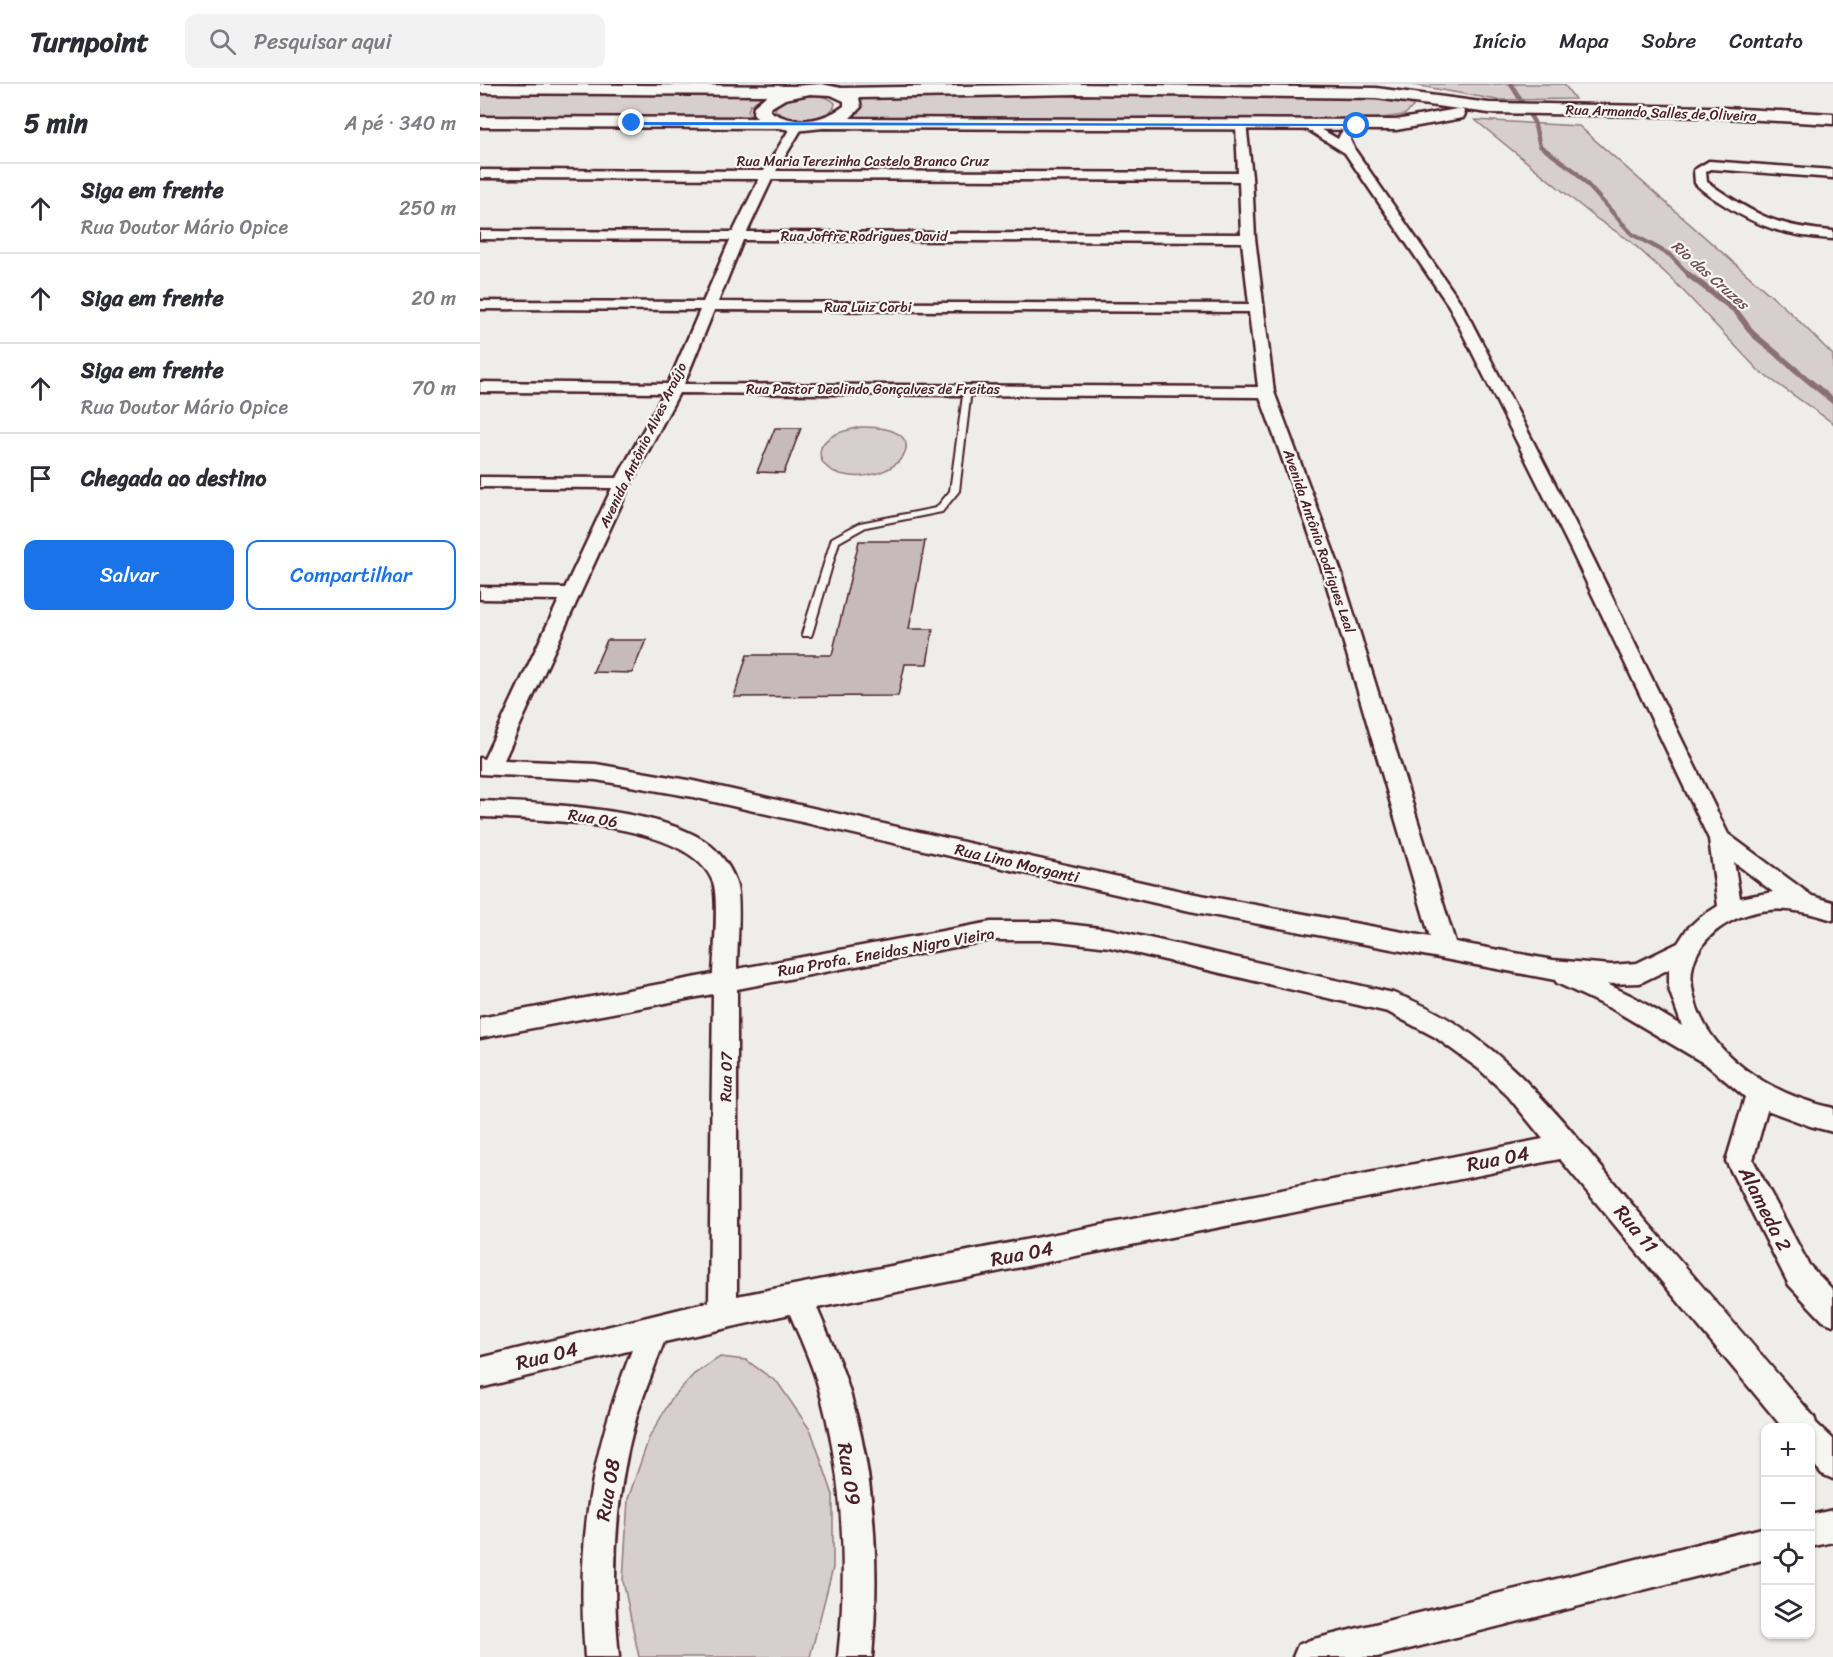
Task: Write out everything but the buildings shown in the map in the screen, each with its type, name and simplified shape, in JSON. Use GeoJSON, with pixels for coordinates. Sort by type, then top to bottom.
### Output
{"type":"FeatureCollection","features":[{"type":"Feature","properties":{"kind":"street"},"geometry":{"type":"LineString","coordinates":[[1348,84],[1376,93]]}},
{"type":"Feature","properties":{"kind":"street"},"geometry":{"type":"LineString","coordinates":[[480,88],[812,88],[841,93],[1188,87],[1376,93],[1497,109]]}},
{"type":"Feature","properties":{"kind":"street"},"geometry":{"type":"LineString","coordinates":[[789,124],[768,119],[761,113],[762,106],[775,97],[812,88]]}},
{"type":"Feature","properties":{"kind":"street"},"geometry":{"type":"LineString","coordinates":[[817,123],[846,114],[853,106],[852,99],[841,93]]}},
{"type":"Feature","properties":{"kind":"street"},"geometry":{"type":"LineString","coordinates":[[1406,96],[1419,101],[1425,107],[1424,112],[1410,121]]}},
{"type":"Feature","properties":{"kind":"street"},"geometry":{"type":"LineString","coordinates":[[480,122],[1357,126],[1396,125],[1497,109]]}},
{"type":"Feature","properties":{"kind":"street","name":"Rua Armando Salles de Oliveira"},"geometry":{"type":"LineString","coordinates":[[1497,109],[1707,112],[1833,119]]}},
{"type":"Feature","properties":{"kind":"street","name":"Avenida Antônio Alves Araújo"},"geometry":{"type":"LineString","coordinates":[[485,766],[571,594],[623,483],[674,388],[707,307],[789,124]]}},
{"type":"Feature","properties":{"kind":"street","name":"Avenida Antônio Rodrigues Leal"},"geometry":{"type":"LineString","coordinates":[[1242,125],[1248,238],[1266,392],[1331,569],[1445,949]]}},
{"type":"Feature","properties":{"kind":"street"},"geometry":{"type":"LineString","coordinates":[[1308,126],[1349,150]]}},
{"type":"Feature","properties":{"kind":"street"},"geometry":{"type":"LineString","coordinates":[[1357,126],[1346,134],[1344,140],[1349,150],[1456,306],[1580,550],[1720,839],[1730,909]]}},
{"type":"Feature","properties":{"kind":"street"},"geometry":{"type":"LineString","coordinates":[[1833,174],[1709,165],[1700,170],[1701,183],[1726,202],[1779,228],[1833,235]]}},
{"type":"Feature","properties":{"kind":"street","name":"Rua Maria Terezinha Castelo Branco Cruz"},"geometry":{"type":"LineString","coordinates":[[480,174],[1246,177]]}},
{"type":"Feature","properties":{"kind":"street","name":"Rua Joffre Rodrigues David"},"geometry":{"type":"LineString","coordinates":[[480,235],[1248,238]]}},
{"type":"Feature","properties":{"kind":"street","name":"Rua Luiz Corbi"},"geometry":{"type":"LineString","coordinates":[[480,305],[1255,308]]}},
{"type":"Feature","properties":{"kind":"street","name":"Rua Pastor Deolindo Gonçalves de Freitas"},"geometry":{"type":"LineString","coordinates":[[480,387],[1266,392]]}},
{"type":"Feature","properties":{"kind":"street"},"geometry":{"type":"LineString","coordinates":[[480,482],[623,483]]}},
{"type":"Feature","properties":{"kind":"street"},"geometry":{"type":"LineString","coordinates":[[480,593],[571,594]]}},
{"type":"Feature","properties":{"kind":"street","name":"Rua Lino Morganti"},"geometry":{"type":"LineString","coordinates":[[485,766],[596,772],[693,789],[1190,902],[1553,970]]}},
{"type":"Feature","properties":{"kind":"street","name":"Rua 06"},"geometry":{"type":"LineString","coordinates":[[480,809],[542,811],[609,819],[672,834],[702,850]]}},
{"type":"Feature","properties":{"kind":"street"},"geometry":{"type":"LineString","coordinates":[[1720,839],[1804,903]]}},
{"type":"Feature","properties":{"kind":"street","name":"Rua 07"},"geometry":{"type":"LineString","coordinates":[[702,850],[721,873],[726,888],[723,1313]]}},
{"type":"Feature","properties":{"kind":"street"},"geometry":{"type":"LineString","coordinates":[[1718,1061],[1691,1023],[1680,985],[1686,950],[1706,923],[1730,909],[1771,901],[1804,903],[1833,911]]}},
{"type":"Feature","properties":{"kind":"street","name":"Rua Profa. Eneidas Nigro Vieira"},"geometry":{"type":"LineString","coordinates":[[480,1028],[991,931],[1050,931],[1109,938],[1393,1003],[1427,1018],[1460,1038]]}},
{"type":"Feature","properties":{"kind":"street"},"geometry":{"type":"LineString","coordinates":[[1553,970],[1611,975],[1640,972],[1686,950]]}},
{"type":"Feature","properties":{"kind":"street"},"geometry":{"type":"LineString","coordinates":[[1553,970],[1623,1003],[1718,1061],[1759,1094],[1809,1116],[1833,1120]]}},
{"type":"Feature","properties":{"kind":"street","name":"Rua 11"},"geometry":{"type":"LineString","coordinates":[[1460,1038],[1490,1061],[1517,1088],[1799,1423]]}},
{"type":"Feature","properties":{"kind":"street","name":"Alameda 2"},"geometry":{"type":"LineString","coordinates":[[1759,1094],[1739,1161],[1799,1275],[1833,1311]]}},
{"type":"Feature","properties":{"kind":"street","name":"Rua 04"},"geometry":{"type":"LineString","coordinates":[[480,1373],[723,1313],[1566,1146]]}},
{"type":"Feature","properties":{"kind":"street","name":"Rua 09"},"geometry":{"type":"LineString","coordinates":[[798,1298],[834,1390],[855,1500],[859,1628],[855,1657]]}},
{"type":"Feature","properties":{"kind":"street","name":"Rua 08"},"geometry":{"type":"LineString","coordinates":[[602,1657],[597,1614],[602,1512],[622,1416],[654,1330]]}},
{"type":"Feature","properties":{"kind":"street"},"geometry":{"type":"LineString","coordinates":[[1815,1442],[1833,1462]]}},
{"type":"Feature","properties":{"kind":"street"},"geometry":{"type":"LineString","coordinates":[[1815,1530],[1833,1526]]}},
{"type":"Feature","properties":{"kind":"street"},"geometry":{"type":"LineString","coordinates":[[1310,1657],[1761,1544]]}},
{"type":"Feature","properties":{"kind":"lane"},"geometry":{"type":"LineString","coordinates":[[807,634],[835,540],[862,525],[939,510],[954,490],[967,390]]}},
{"type":"Feature","properties":{"kind":"shaded area"},"geometry":{"type":"Polygon","coordinates":[[[1409,84],[1564,84],[1575,99],[1497,100],[1409,84]]]}},
{"type":"Feature","properties":{"kind":"shaded area"},"geometry":{"type":"Polygon","coordinates":[[[480,92],[771,92],[750,105],[748,112],[752,119],[480,119],[480,92]]]}},
{"type":"Feature","properties":{"kind":"shaded area"},"geometry":{"type":"Polygon","coordinates":[[[850,93],[1388,95],[1407,100],[1413,107],[1404,115],[1367,120],[844,119],[850,93]]]}},
{"type":"Feature","properties":{"kind":"shaded area"},"geometry":{"type":"Polygon","coordinates":[[[801,96],[828,98],[835,103],[834,108],[821,115],[805,119],[788,117],[775,110],[781,102],[801,96]]]}},
{"type":"Feature","properties":{"kind":"shaded area"},"geometry":{"type":"Polygon","coordinates":[[[1475,120],[1579,126],[1793,315],[1833,355],[1833,423],[1759,371],[1672,279],[1629,240],[1597,219],[1475,120]]]}},
{"type":"Feature","properties":{"kind":"shaded area"},"geometry":{"type":"Polygon","coordinates":[[[861,427],[887,429],[901,436],[906,445],[903,456],[879,473],[860,476],[840,474],[827,467],[820,456],[820,451],[827,440],[840,432],[861,427]]]}},
{"type":"Feature","properties":{"kind":"shaded area"},"geometry":{"type":"Polygon","coordinates":[[[720,1357],[746,1360],[778,1383],[811,1431],[833,1495],[833,1568],[810,1657],[639,1657],[623,1581],[628,1499],[649,1438],[672,1398],[694,1374],[720,1357]]]}},
{"type":"Feature","properties":{"kind":"waterway","name":"Rio das Cruzes"},"geometry":{"type":"LineString","coordinates":[[1511,84],[1534,122],[1540,146],[1575,171],[1632,234],[1670,255],[1689,275]]}},
{"type":"Feature","properties":{"kind":"waterway","name":"Rio das Cruzes"},"geometry":{"type":"LineString","coordinates":[[1689,275],[1736,311],[1753,334],[1833,401]]}},
{"type":"Feature","properties":{"kind":"route"},"geometry":{"type":"LineString","coordinates":[[632,123],[1357,126]]}}]}
